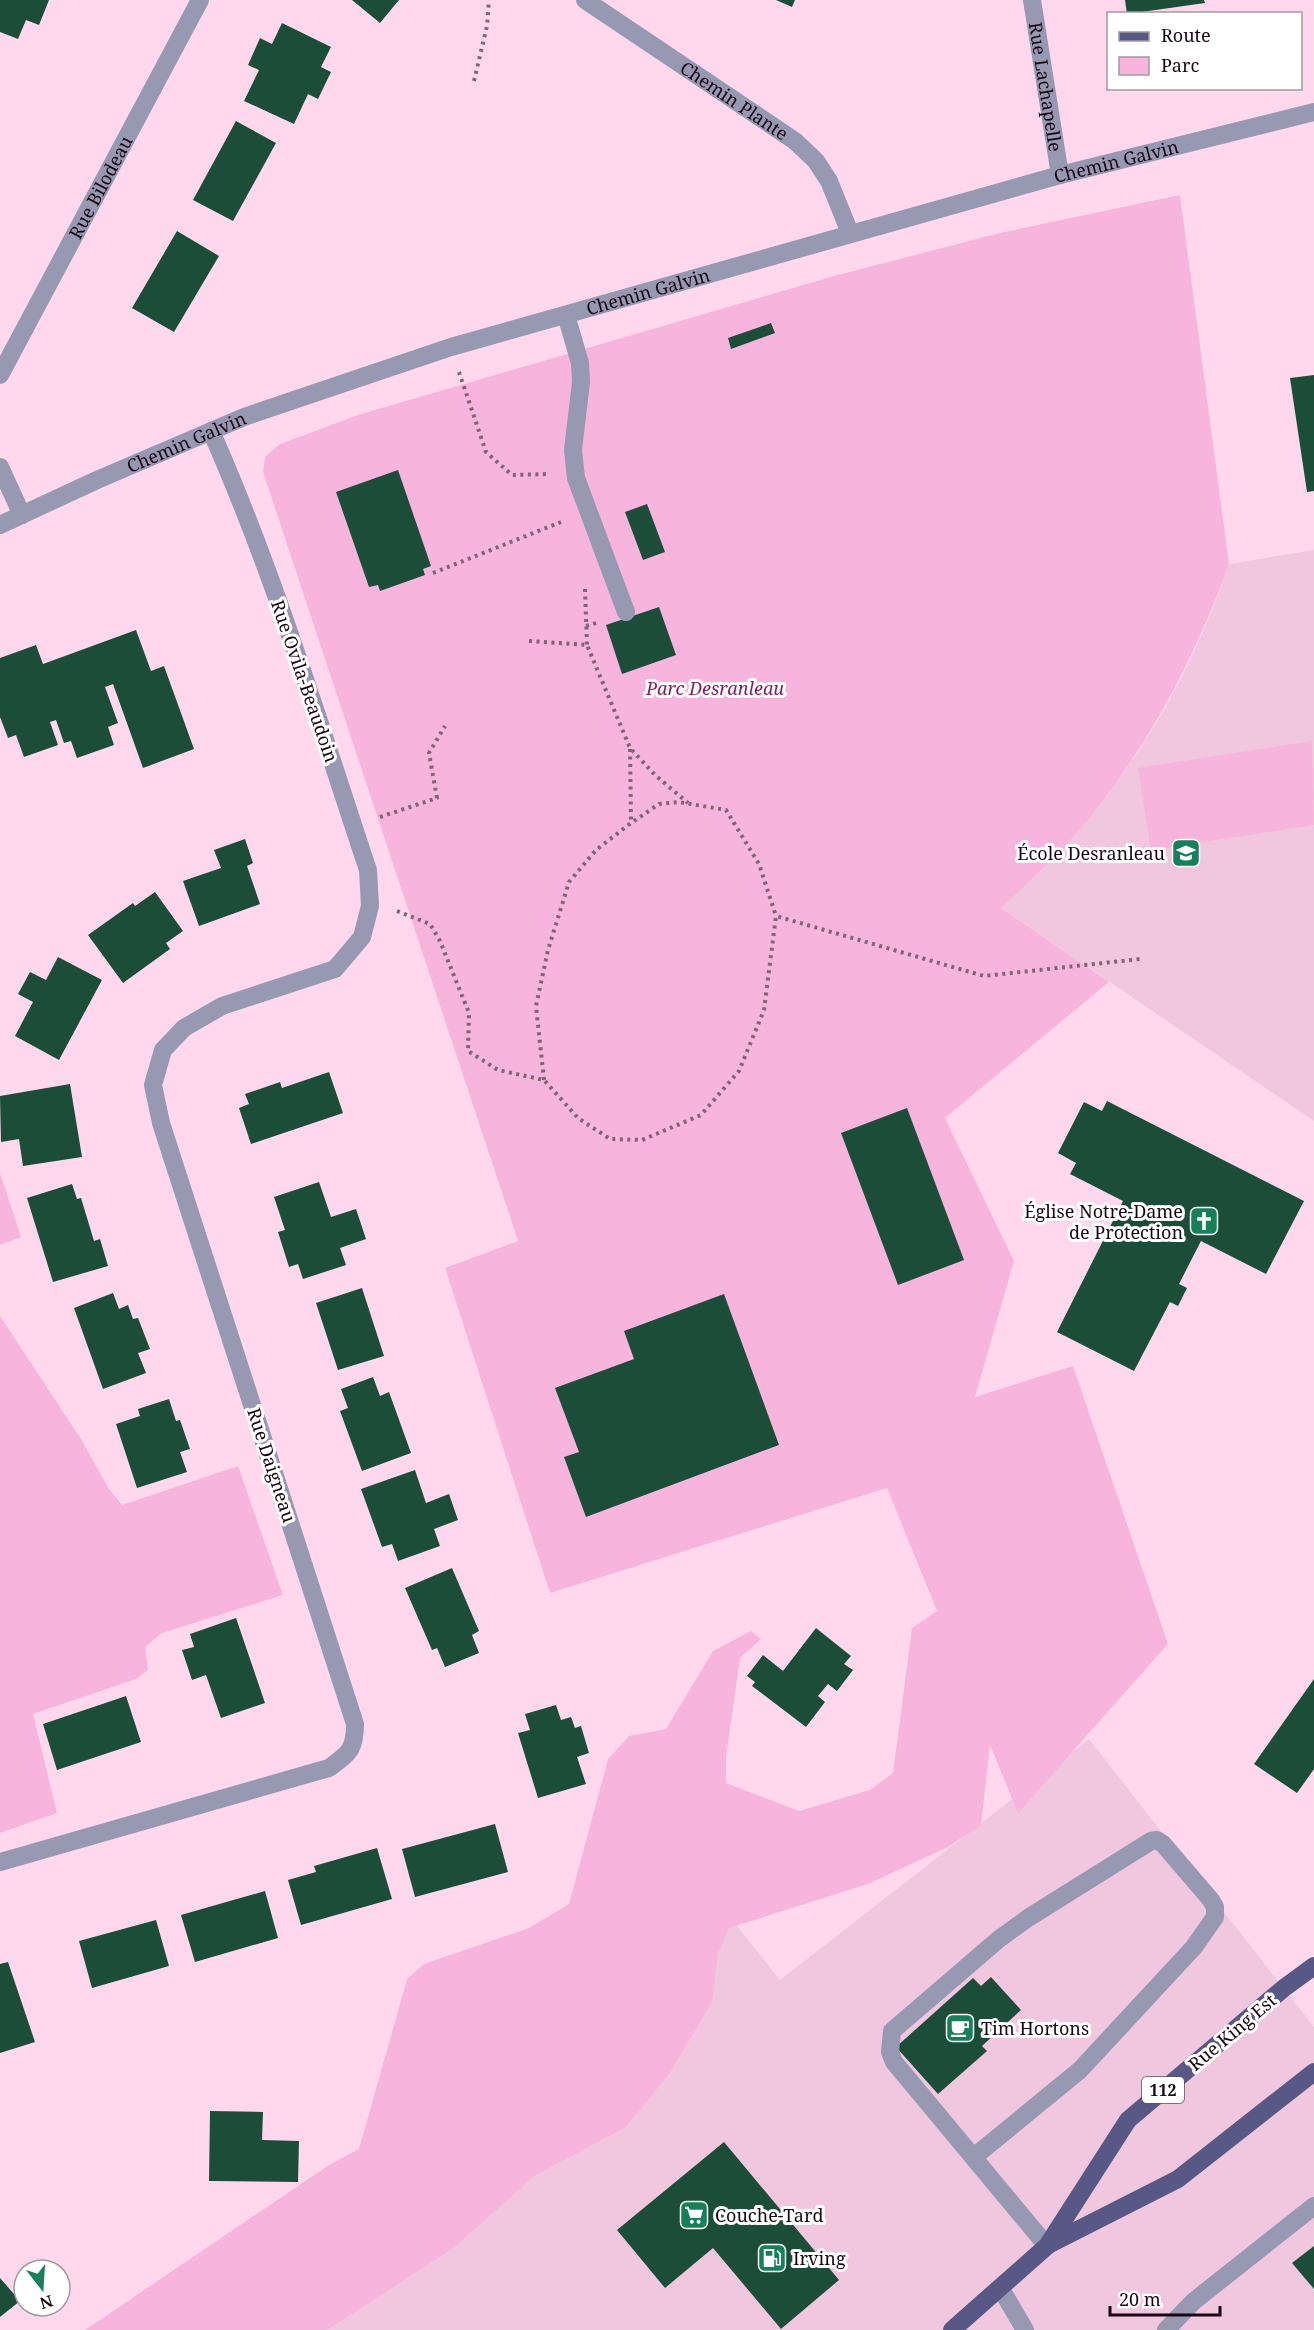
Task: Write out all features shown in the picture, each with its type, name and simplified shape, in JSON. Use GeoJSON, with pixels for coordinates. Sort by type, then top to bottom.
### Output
{"type":"FeatureCollection","features":[{"type":"Feature","properties":{"kind":"main road","name":"Rue King Est"},"geometry":{"type":"LineString","coordinates":[[952,2330],[1047,2246],[1128,2120],[1314,1965]]}},
{"type":"Feature","properties":{"kind":"main road","name":"Rue King Est"},"geometry":{"type":"LineString","coordinates":[[1047,2246],[1178,2179],[1314,2072]]}},
{"type":"Feature","properties":{"kind":"street","name":"Rue Bilodeau"},"geometry":{"type":"LineString","coordinates":[[0,375],[200,0]]}},
{"type":"Feature","properties":{"kind":"street","name":"Chemin Plante"},"geometry":{"type":"LineString","coordinates":[[585,0],[795,141],[816,161],[829,181],[850,233]]}},
{"type":"Feature","properties":{"kind":"street","name":"Rue Lachapelle"},"geometry":{"type":"LineString","coordinates":[[1032,0],[1060,175]]}},
{"type":"Feature","properties":{"kind":"street","name":"Chemin Galvin"},"geometry":{"type":"LineString","coordinates":[[0,525],[244,417],[384,368],[850,233],[1060,175],[1314,112]]}},
{"type":"Feature","properties":{"kind":"street"},"geometry":{"type":"LineString","coordinates":[[566,315],[580,363],[581,382],[573,450],[576,478],[626,612]]}},
{"type":"Feature","properties":{"kind":"street","name":"Rue Ovila-Beaudoin"},"geometry":{"type":"LineString","coordinates":[[211,431],[231,476],[287,626],[368,870],[370,906],[362,937]]}},
{"type":"Feature","properties":{"kind":"street"},"geometry":{"type":"LineString","coordinates":[[0,467],[22,515]]}},
{"type":"Feature","properties":{"kind":"street","name":"Rue Daigneau"},"geometry":{"type":"LineString","coordinates":[[0,1862],[329,1768],[348,1754],[355,1742],[355,1724],[165,1134],[153,1085],[163,1050],[184,1028],[222,1006],[335,969],[362,937]]}},
{"type":"Feature","properties":{"kind":"street"},"geometry":{"type":"LineString","coordinates":[[975,2157],[1080,2070],[1194,1947],[1215,1917],[1215,1907],[1211,1900],[1157,1840],[1151,1840],[1028,1918],[999,1939],[892,2031],[890,2052],[894,2062],[1047,2246]]}},
{"type":"Feature","properties":{"kind":"street"},"geometry":{"type":"LineString","coordinates":[[1166,2330],[1194,2301],[1314,2206]]}},
{"type":"Feature","properties":{"kind":"street"},"geometry":{"type":"LineString","coordinates":[[1001,2289],[1024,2330]]}},
{"type":"Feature","properties":{"kind":"path"},"geometry":{"type":"LineString","coordinates":[[474,81],[487,26],[489,0]]}},
{"type":"Feature","properties":{"kind":"path"},"geometry":{"type":"LineString","coordinates":[[465,391],[486,452],[512,475],[551,474],[553,484]]}},
{"type":"Feature","properties":{"kind":"path"},"geometry":{"type":"LineString","coordinates":[[559,513],[565,532]]}},
{"type":"Feature","properties":{"kind":"path"},"geometry":{"type":"LineString","coordinates":[[433,573],[561,522]]}},
{"type":"Feature","properties":{"kind":"path"},"geometry":{"type":"LineString","coordinates":[[585,584],[586,645],[630,747],[655,775],[689,804]]}},
{"type":"Feature","properties":{"kind":"path"},"geometry":{"type":"LineString","coordinates":[[529,641],[586,645]]}},
{"type":"Feature","properties":{"kind":"path"},"geometry":{"type":"LineString","coordinates":[[354,826],[437,798],[429,753],[445,726]]}},
{"type":"Feature","properties":{"kind":"path"},"geometry":{"type":"LineString","coordinates":[[630,747],[630,823]]}},
{"type":"Feature","properties":{"kind":"path"},"geometry":{"type":"LineString","coordinates":[[370,906],[401,912],[430,924],[440,941],[469,1013],[468,1051],[498,1070],[544,1080],[578,1118],[610,1139],[642,1140],[701,1115],[739,1071],[764,1010],[776,915],[759,864],[726,810],[679,802],[659,804],[596,850],[568,882],[548,950],[537,1006],[544,1080]]}},
{"type":"Feature","properties":{"kind":"path"},"geometry":{"type":"LineString","coordinates":[[776,915],[984,976],[1140,959]]}},
{"type":"Feature","properties":{"kind":"shaded area","name":"École Desranleau"},"geometry":{"type":"Polygon","coordinates":[[[1314,550],[1314,1121],[1001,908],[1075,835],[1138,752],[1166,707],[1190,661],[1229,564],[1314,550]]]}},
{"type":"Feature","properties":{"kind":"shaded area"},"geometry":{"type":"Polygon","coordinates":[[[1089,1739],[1314,2027],[1314,2330],[202,2330],[730,1917],[780,1980],[1089,1739]]]}},
{"type":"Feature","properties":{"kind":"green space","name":"Parc Desranleau"},"geometry":{"type":"Polygon","coordinates":[[[1180,195],[1229,564],[1200,637],[1183,672],[1124,772],[1076,834],[1001,908],[1109,982],[945,1118],[1014,1261],[975,1397],[1073,1366],[1168,1644],[1018,1813],[990,1745],[981,1825],[948,1847],[868,1884],[729,1928],[718,1953],[712,2002],[669,2074],[626,2127],[534,2176],[455,2247],[327,2330],[85,2330],[329,2165],[359,2149],[407,1979],[424,1964],[529,1928],[569,1904],[608,1759],[629,1736],[666,1729],[713,1651],[751,1631],[761,1639],[740,1658],[726,1757],[726,1783],[799,1811],[870,1790],[893,1773],[912,1628],[937,1611],[887,1488],[550,1593],[445,1268],[518,1241],[263,472],[265,457],[280,444],[358,415],[834,276],[1000,233],[1180,195]]]}},
{"type":"Feature","properties":{"kind":"green space"},"geometry":{"type":"Polygon","coordinates":[[[1312,741],[1314,825],[1151,850],[1138,768],[1312,741]]]}},
{"type":"Feature","properties":{"kind":"green space"},"geometry":{"type":"Polygon","coordinates":[[[0,1173],[21,1237],[0,1245],[0,1173]]]}},
{"type":"Feature","properties":{"kind":"green space"},"geometry":{"type":"Polygon","coordinates":[[[0,1316],[81,1439],[109,1489],[122,1505],[238,1466],[283,1595],[162,1633],[145,1647],[148,1670],[136,1679],[33,1714],[57,1813],[0,1833],[0,1316]]]}},
{"type":"Feature","properties":{"kind":"building"},"geometry":{"type":"Polygon","coordinates":[[[0,0],[49,0],[39,25],[26,20],[18,39],[0,32],[0,0]]]}},
{"type":"Feature","properties":{"kind":"building"},"geometry":{"type":"Polygon","coordinates":[[[352,0],[399,0],[380,23],[352,0]]]}},
{"type":"Feature","properties":{"kind":"building"},"geometry":{"type":"Polygon","coordinates":[[[776,0],[795,0],[792,7],[776,0]]]}},
{"type":"Feature","properties":{"kind":"building"},"geometry":{"type":"Polygon","coordinates":[[[1125,0],[1204,0],[1205,3],[1141,12],[1127,12],[1125,0]]]}},
{"type":"Feature","properties":{"kind":"building"},"geometry":{"type":"Polygon","coordinates":[[[282,23],[331,47],[321,67],[331,72],[318,99],[308,94],[294,124],[244,101],[259,70],[248,65],[260,38],[272,44],[282,23]]]}},
{"type":"Feature","properties":{"kind":"building"},"geometry":{"type":"Polygon","coordinates":[[[236,121],[276,143],[233,221],[193,200],[236,121]]]}},
{"type":"Feature","properties":{"kind":"building"},"geometry":{"type":"Polygon","coordinates":[[[177,231],[219,256],[174,332],[132,308],[177,231]]]}},
{"type":"Feature","properties":{"kind":"building"},"geometry":{"type":"Polygon","coordinates":[[[771,323],[775,333],[731,349],[728,338],[771,323]]]}},
{"type":"Feature","properties":{"kind":"building"},"geometry":{"type":"Polygon","coordinates":[[[1314,375],[1314,491],[1307,492],[1290,378],[1314,375]]]}},
{"type":"Feature","properties":{"kind":"building"},"geometry":{"type":"Polygon","coordinates":[[[398,470],[431,566],[423,569],[425,575],[380,591],[378,585],[369,587],[336,492],[398,470]]]}},
{"type":"Feature","properties":{"kind":"building"},"geometry":{"type":"Polygon","coordinates":[[[647,504],[665,552],[643,560],[625,512],[647,504]]]}},
{"type":"Feature","properties":{"kind":"building"},"geometry":{"type":"Polygon","coordinates":[[[659,607],[676,655],[622,674],[606,625],[659,607]]]}},
{"type":"Feature","properties":{"kind":"building"},"geometry":{"type":"Polygon","coordinates":[[[136,630],[151,671],[164,666],[194,749],[143,768],[113,684],[105,687],[118,723],[108,727],[114,745],[77,758],[71,741],[64,743],[56,720],[50,722],[58,745],[24,757],[16,735],[8,738],[0,717],[0,658],[36,645],[43,664],[136,630]]]}},
{"type":"Feature","properties":{"kind":"building"},"geometry":{"type":"Polygon","coordinates":[[[245,839],[253,863],[247,866],[260,904],[199,926],[183,881],[221,868],[214,850],[245,839]]]}},
{"type":"Feature","properties":{"kind":"building"},"geometry":{"type":"Polygon","coordinates":[[[155,892],[183,931],[166,943],[170,949],[123,983],[88,935],[133,903],[135,906],[155,892]]]}},
{"type":"Feature","properties":{"kind":"building"},"geometry":{"type":"Polygon","coordinates":[[[58,957],[102,980],[59,1060],[15,1036],[33,1002],[18,994],[30,972],[46,980],[58,957]]]}},
{"type":"Feature","properties":{"kind":"building"},"geometry":{"type":"Polygon","coordinates":[[[329,1072],[343,1113],[251,1144],[239,1108],[249,1104],[245,1094],[280,1082],[282,1088],[329,1072]]]}},
{"type":"Feature","properties":{"kind":"building"},"geometry":{"type":"Polygon","coordinates":[[[70,1084],[82,1157],[23,1166],[19,1139],[1,1142],[0,1096],[70,1084]]]}},
{"type":"Feature","properties":{"kind":"building","name":"Église Notre-Dame de Protection"},"geometry":{"type":"Polygon","coordinates":[[[1107,1101],[1304,1201],[1266,1274],[1201,1241],[1179,1284],[1187,1288],[1178,1306],[1170,1302],[1134,1371],[1057,1332],[1123,1201],[1070,1174],[1076,1163],[1058,1153],[1084,1102],[1102,1111],[1107,1101]]]}},
{"type":"Feature","properties":{"kind":"building"},"geometry":{"type":"Polygon","coordinates":[[[907,1108],[964,1260],[898,1285],[841,1133],[907,1108]]]}},
{"type":"Feature","properties":{"kind":"building"},"geometry":{"type":"Polygon","coordinates":[[[319,1182],[331,1217],[356,1209],[366,1239],[340,1248],[346,1265],[303,1279],[298,1264],[289,1267],[278,1232],[285,1230],[274,1197],[319,1182]]]}},
{"type":"Feature","properties":{"kind":"building"},"geometry":{"type":"Polygon","coordinates":[[[72,1184],[77,1199],[81,1198],[94,1241],[100,1239],[108,1266],[53,1282],[27,1198],[72,1184]]]}},
{"type":"Feature","properties":{"kind":"building"},"geometry":{"type":"Polygon","coordinates":[[[362,1288],[384,1356],[338,1370],[316,1303],[362,1288]]]}},
{"type":"Feature","properties":{"kind":"building"},"geometry":{"type":"Polygon","coordinates":[[[113,1293],[119,1309],[128,1305],[133,1319],[138,1318],[150,1349],[138,1353],[146,1373],[103,1389],[74,1308],[113,1293]]]}},
{"type":"Feature","properties":{"kind":"building"},"geometry":{"type":"Polygon","coordinates":[[[724,1294],[779,1445],[586,1517],[564,1457],[579,1452],[555,1388],[634,1359],[624,1331],[724,1294]]]}},
{"type":"Feature","properties":{"kind":"building"},"geometry":{"type":"Polygon","coordinates":[[[373,1377],[380,1396],[389,1392],[411,1453],[362,1471],[340,1411],[348,1408],[341,1389],[373,1377]]]}},
{"type":"Feature","properties":{"kind":"building"},"geometry":{"type":"Polygon","coordinates":[[[169,1399],[176,1421],[180,1420],[190,1449],[180,1452],[187,1472],[137,1488],[116,1424],[140,1416],[138,1409],[169,1399]]]}},
{"type":"Feature","properties":{"kind":"building"},"geometry":{"type":"Polygon","coordinates":[[[415,1470],[426,1503],[449,1494],[458,1520],[434,1529],[440,1546],[398,1561],[392,1544],[382,1547],[361,1489],[415,1470]]]}},
{"type":"Feature","properties":{"kind":"building"},"geometry":{"type":"Polygon","coordinates":[[[452,1568],[479,1631],[472,1635],[479,1653],[445,1667],[437,1648],[432,1650],[405,1588],[452,1568]]]}},
{"type":"Feature","properties":{"kind":"building"},"geometry":{"type":"Polygon","coordinates":[[[236,1618],[265,1703],[221,1718],[206,1675],[192,1680],[182,1650],[194,1647],[190,1634],[236,1618]]]}},
{"type":"Feature","properties":{"kind":"building"},"geometry":{"type":"Polygon","coordinates":[[[816,1628],[851,1656],[844,1664],[853,1670],[837,1691],[828,1684],[818,1696],[825,1702],[806,1727],[752,1686],[755,1682],[747,1676],[763,1655],[783,1671],[816,1628]]]}},
{"type":"Feature","properties":{"kind":"building"},"geometry":{"type":"Polygon","coordinates":[[[1314,1679],[1314,1769],[1297,1793],[1254,1764],[1314,1679]]]}},
{"type":"Feature","properties":{"kind":"building"},"geometry":{"type":"Polygon","coordinates":[[[126,1696],[141,1742],[57,1770],[43,1724],[126,1696]]]}},
{"type":"Feature","properties":{"kind":"building"},"geometry":{"type":"Polygon","coordinates":[[[556,1705],[561,1720],[571,1717],[575,1728],[581,1726],[589,1753],[577,1757],[586,1784],[538,1798],[518,1733],[530,1730],[525,1714],[556,1705]]]}},
{"type":"Feature","properties":{"kind":"building"},"geometry":{"type":"Polygon","coordinates":[[[495,1824],[508,1872],[415,1897],[402,1849],[495,1824]]]}},
{"type":"Feature","properties":{"kind":"building"},"geometry":{"type":"Polygon","coordinates":[[[377,1848],[392,1899],[301,1925],[288,1880],[316,1872],[314,1866],[377,1848]]]}},
{"type":"Feature","properties":{"kind":"building"},"geometry":{"type":"Polygon","coordinates":[[[265,1891],[278,1938],[195,1962],[181,1915],[265,1891]]]}},
{"type":"Feature","properties":{"kind":"building"},"geometry":{"type":"Polygon","coordinates":[[[156,1920],[169,1966],[92,1988],[79,1941],[156,1920]]]}},
{"type":"Feature","properties":{"kind":"building"},"geometry":{"type":"Polygon","coordinates":[[[8,1962],[35,2042],[0,2053],[0,1964],[8,1962]]]}},
{"type":"Feature","properties":{"kind":"building","name":"Tim Hortons"},"geometry":{"type":"Polygon","coordinates":[[[991,1977],[1021,2010],[982,2046],[987,2051],[938,2094],[896,2047],[973,1978],[981,1986],[991,1977]]]}},
{"type":"Feature","properties":{"kind":"building"},"geometry":{"type":"Polygon","coordinates":[[[210,2111],[263,2112],[262,2140],[299,2141],[298,2182],[209,2181],[210,2111]]]}},
{"type":"Feature","properties":{"kind":"building"},"geometry":{"type":"Polygon","coordinates":[[[724,2142],[839,2280],[781,2329],[713,2248],[665,2288],[617,2230],[724,2142]]]}},
{"type":"Feature","properties":{"kind":"building"},"geometry":{"type":"Polygon","coordinates":[[[1314,2246],[1314,2289],[1292,2263],[1314,2246]]]}},
{"type":"Feature","properties":{"kind":"building"},"geometry":{"type":"Polygon","coordinates":[[[0,2278],[12,2292],[12,2307],[0,2317],[0,2278]]]}},
{"type":"Feature","properties":{"kind":"place","name":"École Desranleau"},"geometry":{"type":"Point","coordinates":[1186,853]}},
{"type":"Feature","properties":{"kind":"place","name":"Église Notre-Dame de Protection"},"geometry":{"type":"Point","coordinates":[1204,1221]}},
{"type":"Feature","properties":{"kind":"place","name":"Tim Hortons"},"geometry":{"type":"Point","coordinates":[960,2028]}},
{"type":"Feature","properties":{"kind":"place","name":"Couche-Tard"},"geometry":{"type":"Point","coordinates":[694,2215]}},
{"type":"Feature","properties":{"kind":"place","name":"Irving"},"geometry":{"type":"Point","coordinates":[772,2258]}}]}
